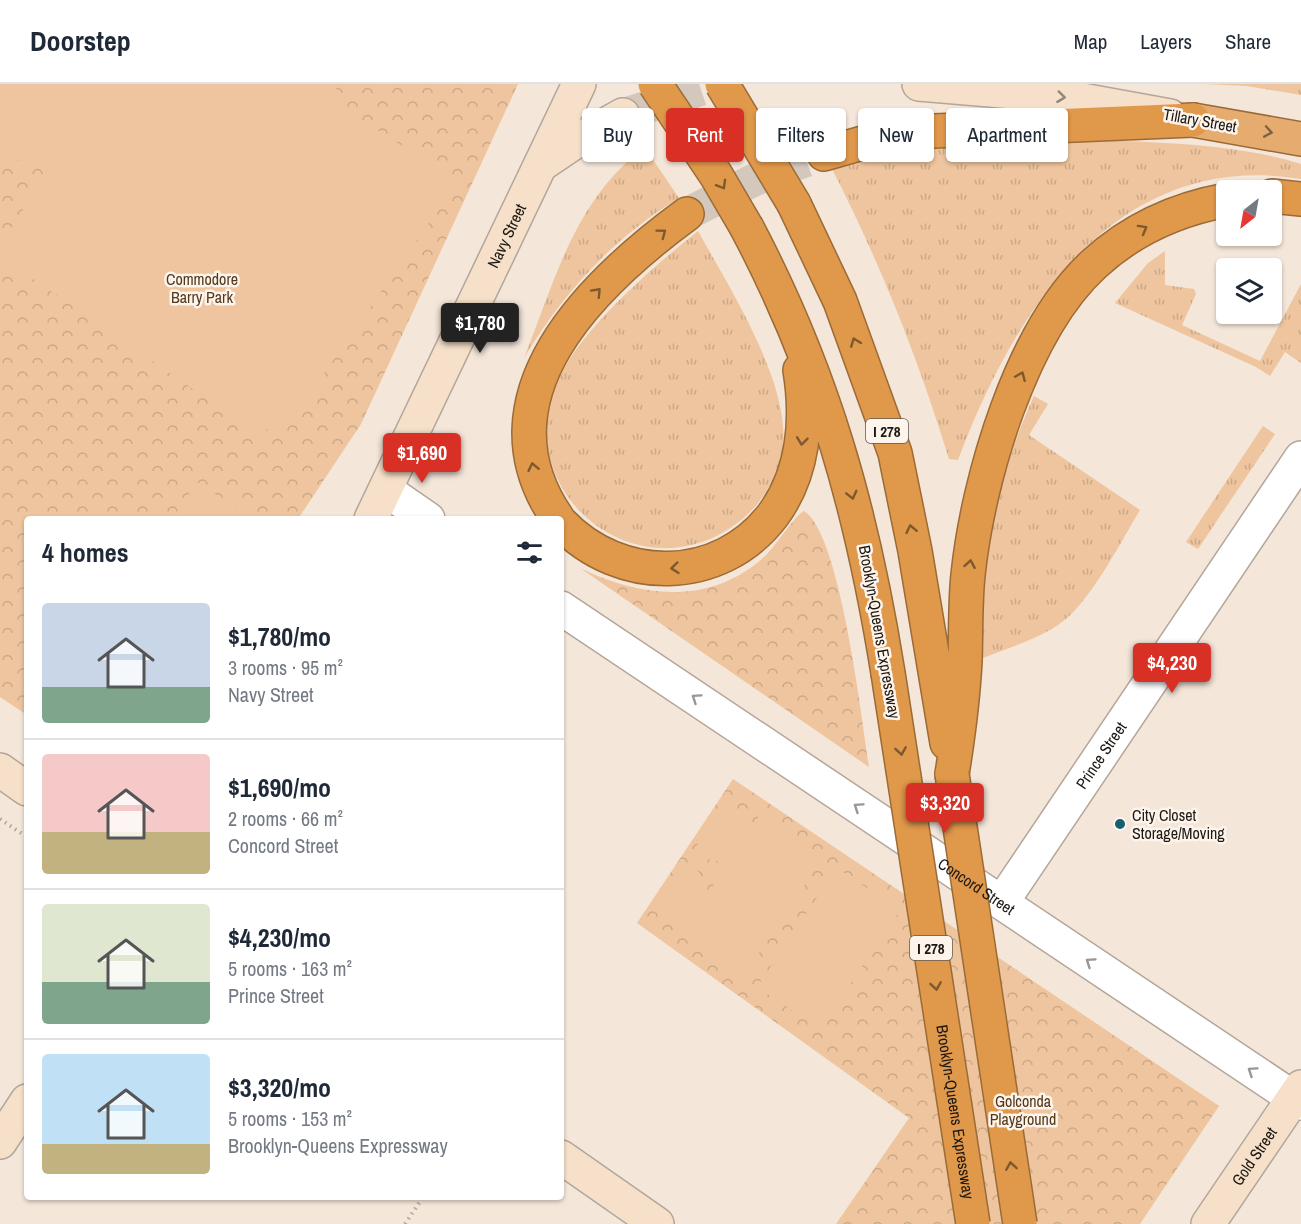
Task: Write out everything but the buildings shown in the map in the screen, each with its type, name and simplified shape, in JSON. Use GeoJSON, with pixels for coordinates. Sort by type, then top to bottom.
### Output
{"type":"FeatureCollection","features":[{"type":"Feature","properties":{"kind":"highway","name":"Brooklyn-Queens Expressway"},"geometry":{"type":"LineString","coordinates":[[655,84],[716,175],[747,228],[792,321],[821,392],[844,463],[867,555],[888,673],[973,1224]]}},
{"type":"Feature","properties":{"kind":"highway","name":"I 278"},"geometry":{"type":"LineString","coordinates":[[722,84],[794,204],[840,301],[895,453],[915,551],[949,663],[961,715],[952,774],[1020,1224]]}},
{"type":"Feature","properties":{"kind":"highway","name":"Tillary Street"},"geometry":{"type":"LineString","coordinates":[[1193,120],[1301,139]]}},
{"type":"Feature","properties":{"kind":"highway"},"geometry":{"type":"LineString","coordinates":[[846,147],[866,141],[934,131],[1193,120]]}},
{"type":"Feature","properties":{"kind":"highway"},"geometry":{"type":"LineString","coordinates":[[1282,197],[1301,198]]}},
{"type":"Feature","properties":{"kind":"highway"},"geometry":{"type":"LineString","coordinates":[[949,663],[983,494],[1014,394],[1042,333],[1073,287],[1113,248],[1160,220],[1185,210],[1216,203]]}},
{"type":"Feature","properties":{"kind":"highway"},"geometry":{"type":"LineString","coordinates":[[556,516],[544,499],[534,474],[529,444],[529,420],[540,373],[552,350],[607,282],[637,253],[687,214]]}},
{"type":"Feature","properties":{"kind":"highway"},"geometry":{"type":"LineString","coordinates":[[564,526],[583,543],[615,561],[648,569],[677,568],[705,562],[755,536],[780,503],[791,482],[802,448],[806,404],[792,321]]}},
{"type":"Feature","properties":{"kind":"main road","name":"Navy Street"},"geometry":{"type":"LineString","coordinates":[[373,516],[579,84]]}},
{"type":"Feature","properties":{"kind":"main road","name":"Tillary Street"},"geometry":{"type":"LineString","coordinates":[[919,84],[1060,96],[1127,106],[1193,120]]}},
{"type":"Feature","properties":{"kind":"main road"},"geometry":{"type":"LineString","coordinates":[[542,164],[582,138]]}},
{"type":"Feature","properties":{"kind":"main road"},"geometry":{"type":"LineString","coordinates":[[0,770],[24,787]]}},
{"type":"Feature","properties":{"kind":"main road","name":"Gold Street"},"geometry":{"type":"LineString","coordinates":[[1208,1224],[1298,1096]]}},
{"type":"Feature","properties":{"kind":"main road"},"geometry":{"type":"LineString","coordinates":[[0,1142],[24,1106]]}},
{"type":"Feature","properties":{"kind":"main road"},"geometry":{"type":"LineString","coordinates":[[564,1160],[657,1224]]}},
{"type":"Feature","properties":{"kind":"street","name":"Prince Street"},"geometry":{"type":"LineString","coordinates":[[1002,902],[1301,458]]}},
{"type":"Feature","properties":{"kind":"street"},"geometry":{"type":"LineString","coordinates":[[386,490],[424,516]]}},
{"type":"Feature","properties":{"kind":"street","name":"Concord Street"},"geometry":{"type":"LineString","coordinates":[[564,610],[1298,1096]]}},
{"type":"Feature","properties":{"kind":"path"},"geometry":{"type":"LineString","coordinates":[[0,819],[24,835]]}},
{"type":"Feature","properties":{"kind":"path"},"geometry":{"type":"LineString","coordinates":[[405,1224],[421,1200]]}},
{"type":"Feature","properties":{"kind":"green space","name":"Commodore Barry Park"},"geometry":{"type":"Polygon","coordinates":[[[0,84],[518,84],[361,424],[300,516],[24,516],[24,713],[0,697],[0,84]]]}},
{"type":"Feature","properties":{"kind":"green space"},"geometry":{"type":"Polygon","coordinates":[[[0,84],[337,84],[335,103],[458,181],[288,425],[255,432],[0,256],[0,245],[53,164],[0,158],[0,84]]]}},
{"type":"Feature","properties":{"kind":"green space"},"geometry":{"type":"Polygon","coordinates":[[[1203,84],[1301,84],[1301,95],[1247,86],[1203,84]]]}},
{"type":"Feature","properties":{"kind":"green space"},"geometry":{"type":"Polygon","coordinates":[[[1068,139],[1180,144],[1242,151],[1301,164],[1301,179],[1235,176],[1177,189],[1126,215],[1081,252],[1042,297],[1009,349],[981,404],[958,460],[949,459],[896,308],[829,163],[846,162],[846,159],[858,156],[858,162],[934,162],[934,147],[946,146],[946,162],[1068,162],[1068,139]]]}},
{"type":"Feature","properties":{"kind":"green space"},"geometry":{"type":"Polygon","coordinates":[[[654,161],[679,198],[632,231],[591,269],[555,311],[524,358],[570,243],[584,216],[601,191],[628,162],[654,161]]]}},
{"type":"Feature","properties":{"kind":"green space"},"geometry":{"type":"Polygon","coordinates":[[[698,231],[740,306],[767,363],[782,419],[783,444],[778,466],[769,487],[740,521],[701,542],[661,548],[623,540],[590,521],[565,493],[550,457],[548,417],[561,374],[586,336],[622,297],[698,231]]]}},
{"type":"Feature","properties":{"kind":"green space"},"geometry":{"type":"Polygon","coordinates":[[[1165,251],[1165,285],[1194,289],[1196,294],[1182,325],[1260,361],[1280,324],[1282,324],[1282,320],[1301,284],[1301,363],[1285,352],[1270,376],[1256,367],[1115,303],[1148,263],[1165,251]]]}},
{"type":"Feature","properties":{"kind":"green space"},"geometry":{"type":"Polygon","coordinates":[[[1034,396],[1048,404],[1029,435],[1140,510],[1092,589],[1070,616],[1039,636],[978,660],[987,558],[1000,492],[1009,460],[1034,396]]]}},
{"type":"Feature","properties":{"kind":"green space"},"geometry":{"type":"Polygon","coordinates":[[[1263,426],[1275,434],[1198,549],[1186,542],[1263,426]]]}},
{"type":"Feature","properties":{"kind":"green space"},"geometry":{"type":"Polygon","coordinates":[[[197,482],[248,516],[174,516],[197,482]]]}},
{"type":"Feature","properties":{"kind":"green space"},"geometry":{"type":"Polygon","coordinates":[[[804,511],[817,526],[839,589],[855,671],[869,767],[580,568],[627,586],[651,591],[699,590],[722,583],[744,572],[765,556],[804,511]]]}},
{"type":"Feature","properties":{"kind":"green space","name":"Golconda Playground"},"geometry":{"type":"Polygon","coordinates":[[[733,779],[1219,1106],[1140,1224],[836,1224],[909,1118],[637,923],[733,779]]]}},
{"type":"Feature","properties":{"kind":"green space"},"geometry":{"type":"Polygon","coordinates":[[[726,802],[747,820],[749,830],[759,816],[822,859],[743,977],[679,935],[689,921],[678,923],[653,911],[685,862],[699,872],[709,892],[729,861],[710,860],[693,851],[726,802]]]}},
{"type":"Feature","properties":{"kind":"green space"},"geometry":{"type":"Polygon","coordinates":[[[837,868],[900,910],[820,1029],[757,987],[837,868]]]}},
{"type":"Feature","properties":{"kind":"tunnel"},"geometry":{"type":"LineString","coordinates":[[644,108],[702,89],[728,84]]}},
{"type":"Feature","properties":{"kind":"tunnel"},"geometry":{"type":"LineString","coordinates":[[687,214],[756,179],[802,162]]}},
{"type":"Feature","properties":{"kind":"place","name":"City Closet Storage/Moving"},"geometry":{"type":"Point","coordinates":[1120,824]}}]}
